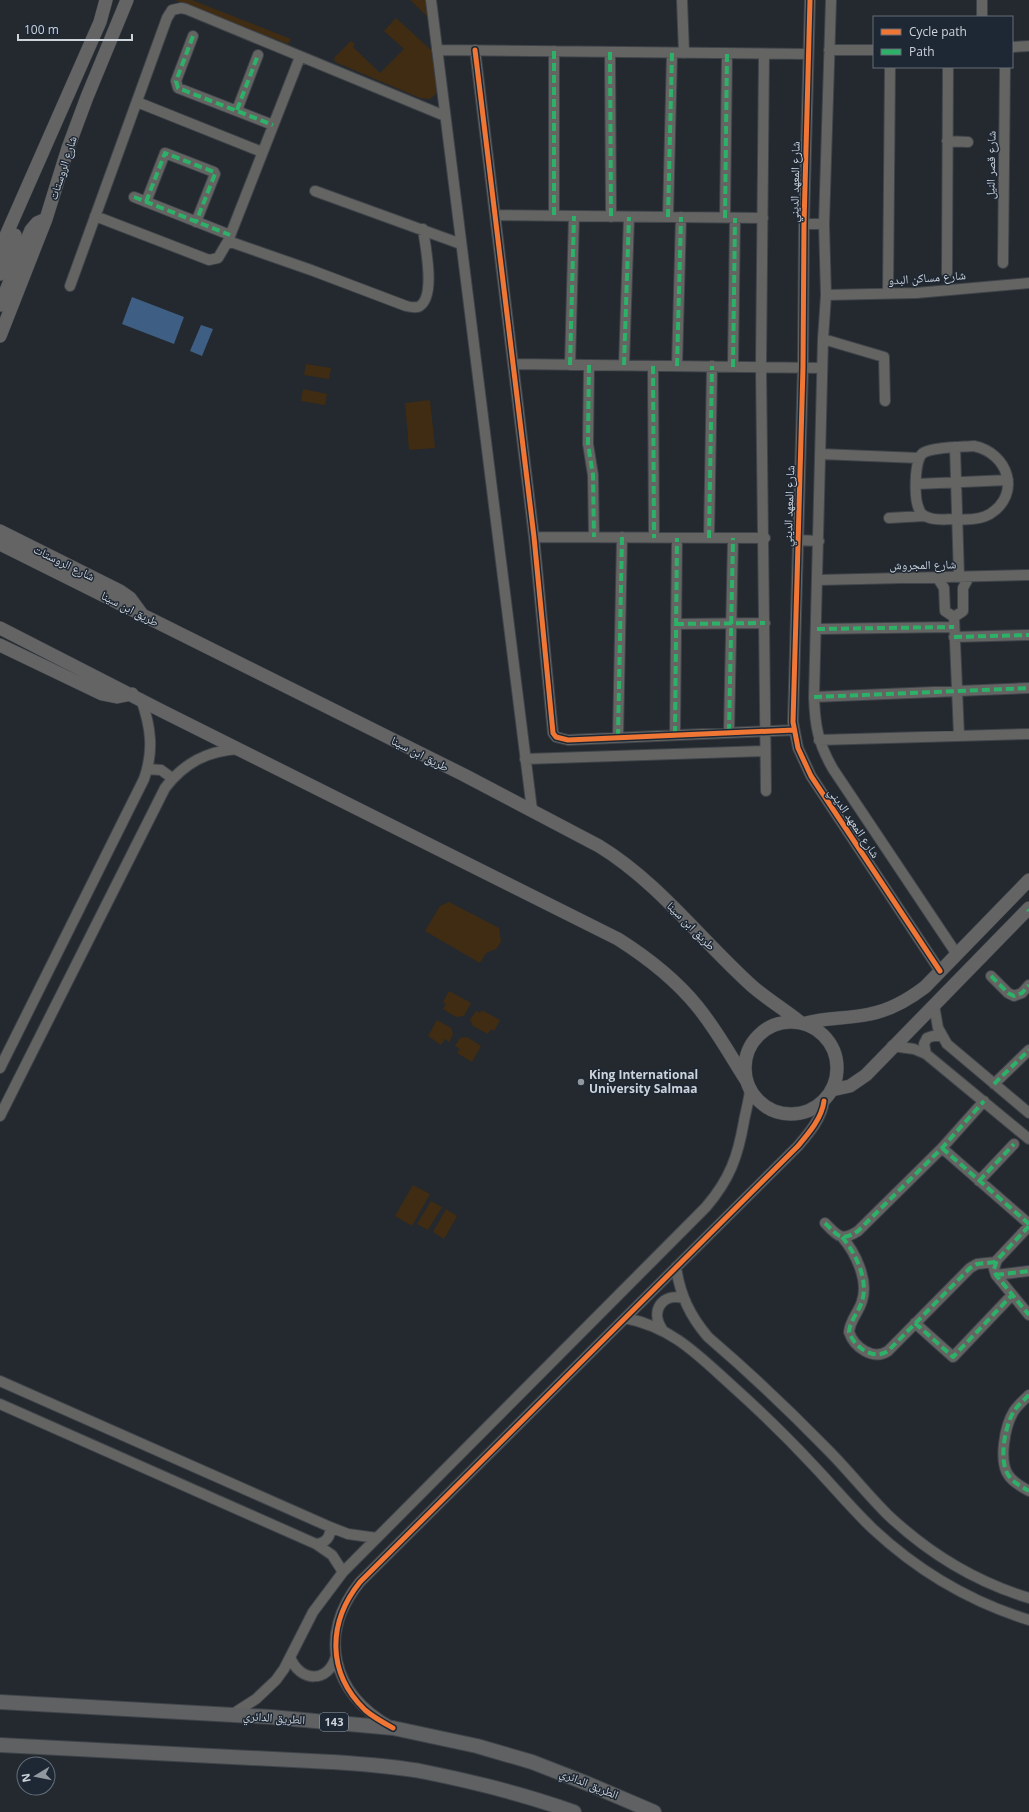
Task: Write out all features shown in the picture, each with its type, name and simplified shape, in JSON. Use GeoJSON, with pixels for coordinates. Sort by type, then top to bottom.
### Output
{"type":"FeatureCollection","features":[{"type":"Feature","properties":{"kind":"highway","name":"الطريق الدائري"},"geometry":{"type":"LineString","coordinates":[[0,1702],[231,1714],[393,1728],[470,1744],[532,1762],[654,1812]]}},
{"type":"Feature","properties":{"kind":"highway"},"geometry":{"type":"LineString","coordinates":[[0,1745],[331,1762],[378,1766],[424,1772],[523,1795],[574,1812]]}},
{"type":"Feature","properties":{"kind":"main road","name":"شارع الروستات"},"geometry":{"type":"LineString","coordinates":[[0,249],[100,22],[106,0]]}},
{"type":"Feature","properties":{"kind":"main road","name":"شارع الروستات"},"geometry":{"type":"LineString","coordinates":[[0,336],[46,219],[74,134],[127,0]]}},
{"type":"Feature","properties":{"kind":"main road"},"geometry":{"type":"LineString","coordinates":[[0,274],[16,232],[18,209]]}},
{"type":"Feature","properties":{"kind":"main road"},"geometry":{"type":"LineString","coordinates":[[0,306],[31,230],[37,223],[46,219]]}},
{"type":"Feature","properties":{"kind":"main road","name":"شارع الروستات"},"geometry":{"type":"LineString","coordinates":[[0,531],[120,591],[134,602],[141,615]]}},
{"type":"Feature","properties":{"kind":"main road","name":"طريق ابن سينا"},"geometry":{"type":"LineString","coordinates":[[0,544],[580,835],[628,865],[751,985],[803,1023]]}},
{"type":"Feature","properties":{"kind":"main road"},"geometry":{"type":"LineString","coordinates":[[0,628],[238,749],[599,928],[637,951],[670,977],[697,1006],[757,1099],[765,1106],[785,1114],[795,1114],[806,1112],[824,1101],[832,1090],[836,1079],[836,1056],[832,1045],[816,1028],[803,1023],[787,1021],[774,1024],[762,1031],[757,1036],[747,1053],[744,1067],[748,1085]]}},
{"type":"Feature","properties":{"kind":"main road"},"geometry":{"type":"LineString","coordinates":[[0,644],[102,694],[117,697],[137,697]]}},
{"type":"Feature","properties":{"kind":"main road"},"geometry":{"type":"LineString","coordinates":[[803,1023],[822,1019],[870,1014],[885,1010],[913,997],[925,987],[956,953],[1029,880]]}},
{"type":"Feature","properties":{"kind":"main road"},"geometry":{"type":"LineString","coordinates":[[832,1090],[850,1086],[858,1082],[1029,909]]}},
{"type":"Feature","properties":{"kind":"street"},"geometry":{"type":"LineString","coordinates":[[431,0],[532,810]]}},
{"type":"Feature","properties":{"kind":"street"},"geometry":{"type":"LineString","coordinates":[[682,0],[684,53]]}},
{"type":"Feature","properties":{"kind":"street","name":"شارع المعهد الديني"},"geometry":{"type":"LineString","coordinates":[[810,0],[804,224],[803,367],[792,712],[794,730],[798,748],[811,776],[940,970]]}},
{"type":"Feature","properties":{"kind":"street","name":"شارع المعهد الديني"},"geometry":{"type":"LineString","coordinates":[[830,0],[824,224],[826,295],[822,368],[817,629],[814,697],[816,728],[819,740],[833,769],[956,953]]}},
{"type":"Feature","properties":{"kind":"street"},"geometry":{"type":"LineString","coordinates":[[982,0],[982,16]]}},
{"type":"Feature","properties":{"kind":"street"},"geometry":{"type":"LineString","coordinates":[[70,286],[167,18],[169,13],[177,8],[186,9],[445,116]]}},
{"type":"Feature","properties":{"kind":"street"},"geometry":{"type":"LineString","coordinates":[[193,36],[176,81],[176,86],[273,124]]}},
{"type":"Feature","properties":{"kind":"street"},"geometry":{"type":"LineString","coordinates":[[1013,47],[1029,46]]}},
{"type":"Feature","properties":{"kind":"street"},"geometry":{"type":"LineString","coordinates":[[437,50],[808,54]]}},
{"type":"Feature","properties":{"kind":"street"},"geometry":{"type":"LineString","coordinates":[[474,50],[534,537],[553,733],[556,737],[568,740],[675,734],[794,730]]}},
{"type":"Feature","properties":{"kind":"street"},"geometry":{"type":"LineString","coordinates":[[829,50],[873,50]]}},
{"type":"Feature","properties":{"kind":"street"},"geometry":{"type":"LineString","coordinates":[[554,51],[554,216]]}},
{"type":"Feature","properties":{"kind":"street"},"geometry":{"type":"LineString","coordinates":[[610,52],[611,217]]}},
{"type":"Feature","properties":{"kind":"street"},"geometry":{"type":"LineString","coordinates":[[668,217],[672,53]]}},
{"type":"Feature","properties":{"kind":"street"},"geometry":{"type":"LineString","coordinates":[[727,53],[733,366]]}},
{"type":"Feature","properties":{"kind":"street"},"geometry":{"type":"LineString","coordinates":[[764,54],[761,367],[765,623],[764,732],[766,791]]}},
{"type":"Feature","properties":{"kind":"street"},"geometry":{"type":"LineString","coordinates":[[237,110],[258,55]]}},
{"type":"Feature","properties":{"kind":"street"},"geometry":{"type":"LineString","coordinates":[[95,216],[209,260],[218,258],[229,238],[300,57]]}},
{"type":"Feature","properties":{"kind":"street"},"geometry":{"type":"LineString","coordinates":[[888,293],[890,68]]}},
{"type":"Feature","properties":{"kind":"street"},"geometry":{"type":"LineString","coordinates":[[947,273],[948,68]]}},
{"type":"Feature","properties":{"kind":"street","name":"شارع قصر النيل"},"geometry":{"type":"LineString","coordinates":[[1003,263],[1005,68]]}},
{"type":"Feature","properties":{"kind":"street"},"geometry":{"type":"LineString","coordinates":[[137,102],[262,152]]}},
{"type":"Feature","properties":{"kind":"street"},"geometry":{"type":"LineString","coordinates":[[947,141],[968,142]]}},
{"type":"Feature","properties":{"kind":"street"},"geometry":{"type":"LineString","coordinates":[[146,202],[164,153],[214,172],[215,174],[196,222]]}},
{"type":"Feature","properties":{"kind":"street"},"geometry":{"type":"LineString","coordinates":[[315,191],[461,244]]}},
{"type":"Feature","properties":{"kind":"street"},"geometry":{"type":"LineString","coordinates":[[134,197],[196,222],[229,238],[406,306],[417,307],[422,304],[429,284],[423,229]]}},
{"type":"Feature","properties":{"kind":"street"},"geometry":{"type":"LineString","coordinates":[[495,215],[763,218]]}},
{"type":"Feature","properties":{"kind":"street"},"geometry":{"type":"LineString","coordinates":[[570,365],[574,216]]}},
{"type":"Feature","properties":{"kind":"street"},"geometry":{"type":"LineString","coordinates":[[624,365],[629,217]]}},
{"type":"Feature","properties":{"kind":"street"},"geometry":{"type":"LineString","coordinates":[[677,366],[681,217]]}},
{"type":"Feature","properties":{"kind":"street"},"geometry":{"type":"LineString","coordinates":[[804,224],[824,224]]}},
{"type":"Feature","properties":{"kind":"street","name":"شارع مساكن البدو"},"geometry":{"type":"LineString","coordinates":[[826,295],[916,293],[1029,283]]}},
{"type":"Feature","properties":{"kind":"street"},"geometry":{"type":"LineString","coordinates":[[823,339],[884,357],[885,401]]}},
{"type":"Feature","properties":{"kind":"street"},"geometry":{"type":"LineString","coordinates":[[513,364],[822,368]]}},
{"type":"Feature","properties":{"kind":"street"},"geometry":{"type":"LineString","coordinates":[[589,365],[588,450],[593,475],[594,537]]}},
{"type":"Feature","properties":{"kind":"street"},"geometry":{"type":"LineString","coordinates":[[653,366],[654,538]]}},
{"type":"Feature","properties":{"kind":"street"},"geometry":{"type":"LineString","coordinates":[[709,538],[712,366]]}},
{"type":"Feature","properties":{"kind":"street"},"geometry":{"type":"LineString","coordinates":[[889,518],[924,516],[934,519],[957,520],[984,517],[996,509],[1003,501],[1007,490],[1008,480],[1002,463],[990,451],[974,446],[955,447],[926,452],[919,458],[917,466],[918,508],[924,516]]}},
{"type":"Feature","properties":{"kind":"street"},"geometry":{"type":"LineString","coordinates":[[954,627],[963,611],[964,577],[957,520],[955,447]]}},
{"type":"Feature","properties":{"kind":"street"},"geometry":{"type":"LineString","coordinates":[[820,454],[919,458]]}},
{"type":"Feature","properties":{"kind":"street"},"geometry":{"type":"LineString","coordinates":[[917,484],[1008,480]]}},
{"type":"Feature","properties":{"kind":"street"},"geometry":{"type":"LineString","coordinates":[[534,537],[764,538]]}},
{"type":"Feature","properties":{"kind":"street"},"geometry":{"type":"LineString","coordinates":[[618,737],[622,537]]}},
{"type":"Feature","properties":{"kind":"street"},"geometry":{"type":"LineString","coordinates":[[675,734],[677,538]]}},
{"type":"Feature","properties":{"kind":"street"},"geometry":{"type":"LineString","coordinates":[[729,732],[733,538]]}},
{"type":"Feature","properties":{"kind":"street"},"geometry":{"type":"LineString","coordinates":[[798,540],[819,541]]}},
{"type":"Feature","properties":{"kind":"street","name":"شارع المجروش"},"geometry":{"type":"LineString","coordinates":[[818,580],[1029,575]]}},
{"type":"Feature","properties":{"kind":"street"},"geometry":{"type":"LineString","coordinates":[[937,578],[944,588],[945,611],[954,627],[959,736]]}},
{"type":"Feature","properties":{"kind":"street"},"geometry":{"type":"LineString","coordinates":[[676,624],[765,623]]}},
{"type":"Feature","properties":{"kind":"street"},"geometry":{"type":"LineString","coordinates":[[817,629],[954,627],[1029,635]]}},
{"type":"Feature","properties":{"kind":"street"},"geometry":{"type":"LineString","coordinates":[[814,697],[1029,688]]}},
{"type":"Feature","properties":{"kind":"street"},"geometry":{"type":"LineString","coordinates":[[0,1068],[140,787],[147,769],[150,758],[151,734],[137,697]]}},
{"type":"Feature","properties":{"kind":"street"},"geometry":{"type":"LineString","coordinates":[[819,740],[1029,734]]}},
{"type":"Feature","properties":{"kind":"street"},"geometry":{"type":"LineString","coordinates":[[0,1116],[159,799],[172,778],[195,760],[216,752],[238,749]]}},
{"type":"Feature","properties":{"kind":"street"},"geometry":{"type":"LineString","coordinates":[[525,759],[765,751]]}},
{"type":"Feature","properties":{"kind":"street"},"geometry":{"type":"LineString","coordinates":[[147,769],[161,770],[172,778]]}},
{"type":"Feature","properties":{"kind":"street"},"geometry":{"type":"LineString","coordinates":[[991,976],[1008,993],[1014,996],[1022,993],[1029,985]]}},
{"type":"Feature","properties":{"kind":"street"},"geometry":{"type":"LineString","coordinates":[[934,1004],[936,1020],[942,1036],[953,1051],[1029,1113]]}},
{"type":"Feature","properties":{"kind":"street"},"geometry":{"type":"LineString","coordinates":[[926,1054],[924,1044],[927,1038],[942,1036]]}},
{"type":"Feature","properties":{"kind":"street"},"geometry":{"type":"LineString","coordinates":[[892,1046],[914,1049],[926,1054],[1029,1139]]}},
{"type":"Feature","properties":{"kind":"street"},"geometry":{"type":"LineString","coordinates":[[994,1084],[1029,1050]]}},
{"type":"Feature","properties":{"kind":"street"},"geometry":{"type":"LineString","coordinates":[[231,1714],[256,1699],[276,1680],[290,1657],[313,1612],[343,1572],[706,1207],[717,1194],[731,1170],[739,1150],[748,1085]]}},
{"type":"Feature","properties":{"kind":"street"},"geometry":{"type":"LineString","coordinates":[[290,1657],[293,1665],[306,1675],[314,1677],[322,1675],[329,1670],[334,1664],[336,1656],[338,1624],[343,1608],[350,1594],[360,1582],[798,1146],[818,1118],[824,1101]]}},
{"type":"Feature","properties":{"kind":"street"},"geometry":{"type":"LineString","coordinates":[[842,1237],[850,1236],[858,1230],[942,1148],[984,1102]]}},
{"type":"Feature","properties":{"kind":"street"},"geometry":{"type":"LineString","coordinates":[[979,1180],[1014,1144]]}},
{"type":"Feature","properties":{"kind":"street"},"geometry":{"type":"LineString","coordinates":[[942,1148],[1029,1225],[996,1262],[994,1269],[996,1275],[1029,1315]]}},
{"type":"Feature","properties":{"kind":"street"},"geometry":{"type":"LineString","coordinates":[[825,1223],[848,1244],[861,1272],[863,1287],[862,1300],[850,1326],[850,1336],[867,1353],[877,1355],[888,1351],[970,1268],[978,1264],[996,1262]]}},
{"type":"Feature","properties":{"kind":"street"},"geometry":{"type":"LineString","coordinates":[[676,1267],[683,1298],[698,1325],[708,1337],[790,1411],[887,1514],[935,1553],[962,1569],[990,1583],[1029,1598]]}},
{"type":"Feature","properties":{"kind":"street"},"geometry":{"type":"LineString","coordinates":[[996,1275],[1029,1271]]}},
{"type":"Feature","properties":{"kind":"street"},"geometry":{"type":"LineString","coordinates":[[915,1323],[953,1357],[1012,1295]]}},
{"type":"Feature","properties":{"kind":"street"},"geometry":{"type":"LineString","coordinates":[[662,1329],[656,1317],[660,1305],[670,1297],[683,1298]]}},
{"type":"Feature","properties":{"kind":"street"},"geometry":{"type":"LineString","coordinates":[[625,1318],[644,1322],[662,1329],[683,1342],[736,1389],[802,1454],[873,1529],[897,1550],[952,1588],[981,1602],[1029,1620]]}},
{"type":"Feature","properties":{"kind":"street"},"geometry":{"type":"LineString","coordinates":[[0,1381],[330,1527],[348,1534],[377,1538]]}},
{"type":"Feature","properties":{"kind":"street"},"geometry":{"type":"LineString","coordinates":[[1029,1395],[1014,1411],[1008,1423],[1003,1454],[1008,1475],[1011,1479],[1029,1490]]}},
{"type":"Feature","properties":{"kind":"street"},"geometry":{"type":"LineString","coordinates":[[0,1404],[316,1544],[332,1555],[343,1572]]}},
{"type":"Feature","properties":{"kind":"street"},"geometry":{"type":"LineString","coordinates":[[316,1544],[320,1544],[327,1540],[330,1536],[330,1527]]}},
{"type":"Feature","properties":{"kind":"street"},"geometry":{"type":"LineString","coordinates":[[336,1656],[346,1686],[355,1699],[366,1711],[393,1728]]}},
{"type":"Feature","properties":{"kind":"shaded area"},"geometry":{"type":"Polygon","coordinates":[[[175,0],[192,0],[291,39],[288,44],[175,0]]]}},
{"type":"Feature","properties":{"kind":"shaded area"},"geometry":{"type":"Polygon","coordinates":[[[410,0],[425,0],[428,17],[410,0]]]}},
{"type":"Feature","properties":{"kind":"shaded area"},"geometry":{"type":"Polygon","coordinates":[[[396,18],[431,50],[437,90],[436,94],[430,99],[420,98],[335,62],[334,58],[351,41],[355,44],[353,47],[380,73],[404,49],[384,31],[396,18]]]}},
{"type":"Feature","properties":{"kind":"shaded area"},"geometry":{"type":"Polygon","coordinates":[[[306,364],[331,368],[329,379],[304,375],[306,364]]]}},
{"type":"Feature","properties":{"kind":"shaded area"},"geometry":{"type":"Polygon","coordinates":[[[303,389],[327,394],[325,405],[301,401],[303,389]]]}},
{"type":"Feature","properties":{"kind":"shaded area"},"geometry":{"type":"Polygon","coordinates":[[[430,400],[435,448],[409,450],[405,403],[430,400]]]}},
{"type":"Feature","properties":{"kind":"shaded area"},"geometry":{"type":"Polygon","coordinates":[[[449,902],[499,928],[501,942],[496,949],[486,953],[480,963],[425,931],[440,906],[449,902]]]}},
{"type":"Feature","properties":{"kind":"shaded area"},"geometry":{"type":"Polygon","coordinates":[[[449,991],[471,1003],[464,1016],[456,1017],[443,1009],[446,1004],[443,1002],[449,991]]]}},
{"type":"Feature","properties":{"kind":"shaded area"},"geometry":{"type":"Polygon","coordinates":[[[482,1010],[500,1020],[494,1031],[491,1029],[488,1034],[473,1026],[470,1020],[476,1011],[480,1013],[482,1010]]]}},
{"type":"Feature","properties":{"kind":"shaded area"},"geometry":{"type":"Polygon","coordinates":[[[437,1020],[451,1028],[453,1034],[449,1042],[445,1039],[441,1045],[428,1036],[437,1020]]]}},
{"type":"Feature","properties":{"kind":"shaded area"},"geometry":{"type":"Polygon","coordinates":[[[467,1037],[481,1046],[472,1062],[457,1053],[460,1049],[455,1046],[460,1038],[467,1037]]]}},
{"type":"Feature","properties":{"kind":"shaded area"},"geometry":{"type":"Polygon","coordinates":[[[413,1185],[430,1194],[412,1226],[395,1216],[413,1185]]]}},
{"type":"Feature","properties":{"kind":"shaded area"},"geometry":{"type":"Polygon","coordinates":[[[431,1201],[442,1207],[428,1230],[417,1224],[431,1201]]]}},
{"type":"Feature","properties":{"kind":"shaded area"},"geometry":{"type":"Polygon","coordinates":[[[446,1209],[457,1216],[444,1239],[433,1232],[446,1209]]]}},
{"type":"Feature","properties":{"kind":"water"},"geometry":{"type":"Polygon","coordinates":[[[132,297],[184,317],[174,344],[122,324],[132,297]]]}},
{"type":"Feature","properties":{"kind":"water"},"geometry":{"type":"Polygon","coordinates":[[[201,325],[213,329],[202,356],[190,351],[201,325]]]}},
{"type":"Feature","properties":{"kind":"marked path"},"geometry":{"type":"LineString","coordinates":[[193,36],[176,81],[178,88],[273,125]]}},
{"type":"Feature","properties":{"kind":"marked path"},"geometry":{"type":"LineString","coordinates":[[554,51],[554,216]]}},
{"type":"Feature","properties":{"kind":"marked path"},"geometry":{"type":"LineString","coordinates":[[610,52],[611,217]]}},
{"type":"Feature","properties":{"kind":"marked path"},"geometry":{"type":"LineString","coordinates":[[668,217],[672,53]]}},
{"type":"Feature","properties":{"kind":"marked path"},"geometry":{"type":"LineString","coordinates":[[725,218],[727,53]]}},
{"type":"Feature","properties":{"kind":"marked path"},"geometry":{"type":"LineString","coordinates":[[237,110],[258,55]]}},
{"type":"Feature","properties":{"kind":"marked path"},"geometry":{"type":"LineString","coordinates":[[146,202],[165,153],[214,172],[215,174],[196,222]]}},
{"type":"Feature","properties":{"kind":"marked path"},"geometry":{"type":"LineString","coordinates":[[134,197],[230,235]]}},
{"type":"Feature","properties":{"kind":"marked path"},"geometry":{"type":"LineString","coordinates":[[570,365],[574,216]]}},
{"type":"Feature","properties":{"kind":"marked path"},"geometry":{"type":"LineString","coordinates":[[624,365],[629,217]]}},
{"type":"Feature","properties":{"kind":"marked path"},"geometry":{"type":"LineString","coordinates":[[677,366],[681,217]]}},
{"type":"Feature","properties":{"kind":"marked path"},"geometry":{"type":"LineString","coordinates":[[733,367],[735,218]]}},
{"type":"Feature","properties":{"kind":"marked path"},"geometry":{"type":"LineString","coordinates":[[589,365],[588,444],[593,475],[594,537]]}},
{"type":"Feature","properties":{"kind":"marked path"},"geometry":{"type":"LineString","coordinates":[[653,366],[654,538]]}},
{"type":"Feature","properties":{"kind":"marked path"},"geometry":{"type":"LineString","coordinates":[[709,538],[712,366]]}},
{"type":"Feature","properties":{"kind":"marked path"},"geometry":{"type":"LineString","coordinates":[[618,737],[622,537]]}},
{"type":"Feature","properties":{"kind":"marked path"},"geometry":{"type":"LineString","coordinates":[[675,734],[677,538]]}},
{"type":"Feature","properties":{"kind":"marked path"},"geometry":{"type":"LineString","coordinates":[[729,732],[733,538]]}},
{"type":"Feature","properties":{"kind":"marked path"},"geometry":{"type":"LineString","coordinates":[[676,624],[765,623]]}},
{"type":"Feature","properties":{"kind":"marked path"},"geometry":{"type":"LineString","coordinates":[[817,629],[954,627]]}},
{"type":"Feature","properties":{"kind":"marked path"},"geometry":{"type":"LineString","coordinates":[[954,637],[1029,635]]}},
{"type":"Feature","properties":{"kind":"marked path"},"geometry":{"type":"LineString","coordinates":[[814,697],[1029,688]]}},
{"type":"Feature","properties":{"kind":"marked path"},"geometry":{"type":"LineString","coordinates":[[991,976],[1008,993],[1014,996],[1022,993],[1029,985]]}},
{"type":"Feature","properties":{"kind":"marked path"},"geometry":{"type":"LineString","coordinates":[[994,1084],[1029,1050]]}},
{"type":"Feature","properties":{"kind":"marked path"},"geometry":{"type":"LineString","coordinates":[[825,1223],[837,1234],[844,1237],[858,1231],[942,1148],[984,1101]]}},
{"type":"Feature","properties":{"kind":"marked path"},"geometry":{"type":"LineString","coordinates":[[979,1181],[1014,1144]]}},
{"type":"Feature","properties":{"kind":"marked path"},"geometry":{"type":"LineString","coordinates":[[942,1148],[1029,1224]]}},
{"type":"Feature","properties":{"kind":"marked path"},"geometry":{"type":"LineString","coordinates":[[1029,1226],[997,1260],[994,1269],[996,1275],[1029,1315]]}},
{"type":"Feature","properties":{"kind":"marked path"},"geometry":{"type":"LineString","coordinates":[[842,1237],[856,1258],[864,1284],[862,1301],[851,1324],[849,1332],[855,1343],[865,1351],[876,1354],[882,1354],[888,1351],[970,1268],[977,1264],[996,1262]]}},
{"type":"Feature","properties":{"kind":"marked path"},"geometry":{"type":"LineString","coordinates":[[996,1275],[1029,1271]]}},
{"type":"Feature","properties":{"kind":"marked path"},"geometry":{"type":"LineString","coordinates":[[915,1323],[953,1357],[1012,1295]]}},
{"type":"Feature","properties":{"kind":"marked path"},"geometry":{"type":"LineString","coordinates":[[1029,1395],[1017,1407],[1011,1417],[1003,1453],[1006,1470],[1009,1476],[1016,1483],[1029,1491]]}},
{"type":"Feature","properties":{"kind":"cycle path"},"geometry":{"type":"LineString","coordinates":[[810,0],[804,224],[803,367],[793,722],[798,748],[811,776],[940,971]]}},
{"type":"Feature","properties":{"kind":"cycle path"},"geometry":{"type":"LineString","coordinates":[[475,50],[534,537],[553,733],[556,737],[568,740],[794,730]]}},
{"type":"Feature","properties":{"kind":"cycle path"},"geometry":{"type":"LineString","coordinates":[[393,1728],[368,1713],[352,1695],[343,1680],[338,1663],[336,1647],[337,1630],[349,1597],[360,1582],[798,1146],[811,1131],[818,1119],[824,1101]]}},
{"type":"Feature","properties":{"kind":"place","name":"King International University Salmaa"},"geometry":{"type":"Point","coordinates":[581,1082]}}]}
